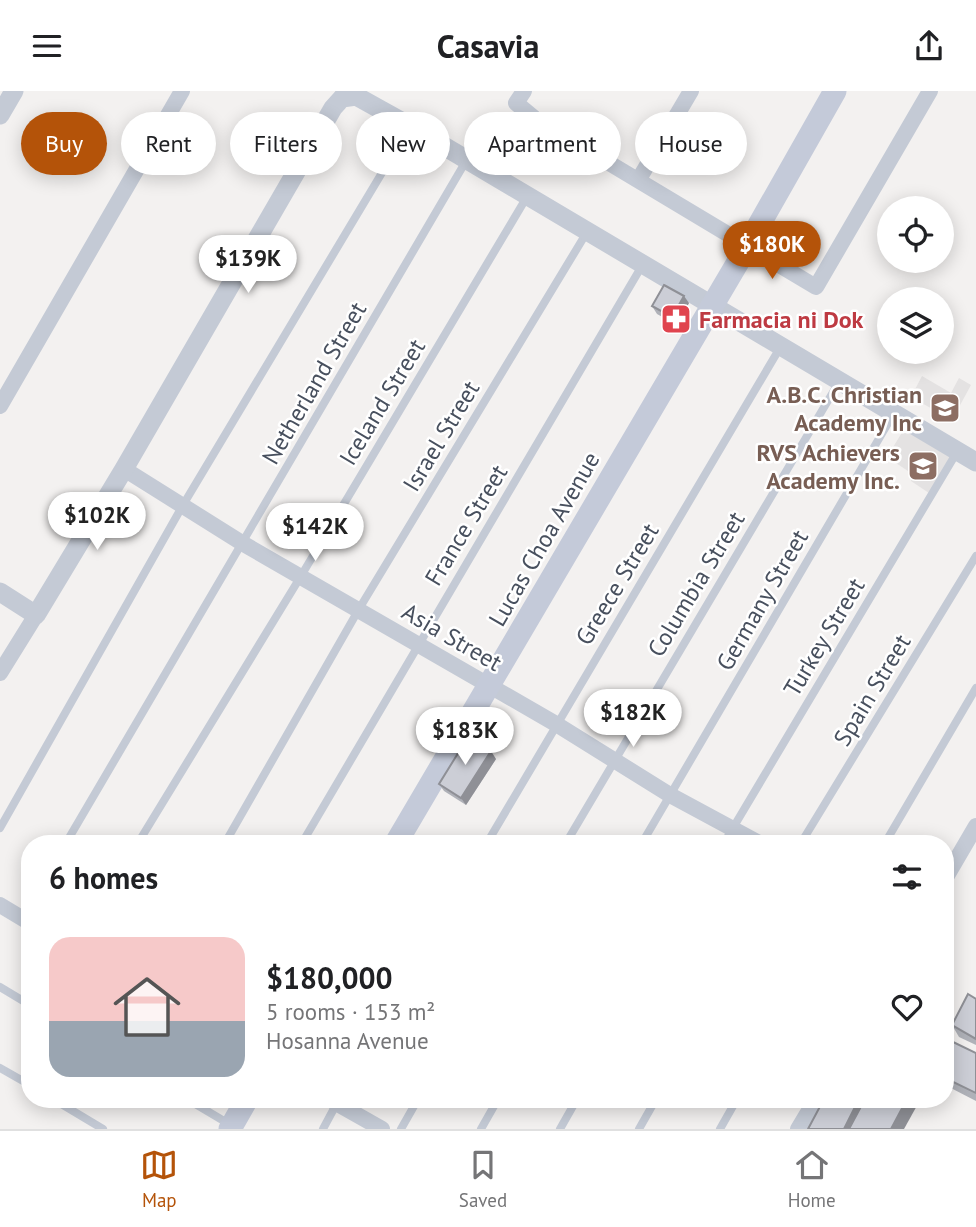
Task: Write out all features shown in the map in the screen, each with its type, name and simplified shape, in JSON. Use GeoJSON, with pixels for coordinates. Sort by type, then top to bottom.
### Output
{"type":"FeatureCollection","features":[{"type":"Feature","properties":{"kind":"main road","name":"Lucas Choa Avenue"},"geometry":{"type":"LineString","coordinates":[[401,835],[743,253],[835,91]]}},
{"type":"Feature","properties":{"kind":"main road"},"geometry":{"type":"LineString","coordinates":[[231,1127],[242,1108]]}},
{"type":"Feature","properties":{"kind":"street"},"geometry":{"type":"LineString","coordinates":[[0,405],[182,91]]}},
{"type":"Feature","properties":{"kind":"street"},"geometry":{"type":"LineString","coordinates":[[524,91],[516,103],[534,118],[639,179],[743,253],[816,287],[930,91]]}},
{"type":"Feature","properties":{"kind":"street"},"geometry":{"type":"LineString","coordinates":[[639,179],[691,91]]}},
{"type":"Feature","properties":{"kind":"street"},"geometry":{"type":"LineString","coordinates":[[0,115],[10,92]]}},
{"type":"Feature","properties":{"kind":"street"},"geometry":{"type":"LineString","coordinates":[[0,673],[124,469],[333,108],[342,98],[356,96],[385,112]]}},
{"type":"Feature","properties":{"kind":"street"},"geometry":{"type":"LineString","coordinates":[[494,175],[976,462]]}},
{"type":"Feature","properties":{"kind":"street","name":"Asia Street"},"geometry":{"type":"LineString","coordinates":[[124,469],[242,543],[489,684],[670,795],[745,835]]}},
{"type":"Feature","properties":{"kind":"street"},"geometry":{"type":"LineString","coordinates":[[0,592],[36,615]]}},
{"type":"Feature","properties":{"kind":"street"},"geometry":{"type":"LineString","coordinates":[[954,864],[976,826]]}},
{"type":"Feature","properties":{"kind":"street"},"geometry":{"type":"LineString","coordinates":[[0,905],[21,913]]}},
{"type":"Feature","properties":{"kind":"street"},"geometry":{"type":"LineString","coordinates":[[348,1108],[382,1129]]}},
{"type":"Feature","properties":{"kind":"street"},"geometry":{"type":"LineString","coordinates":[[798,1129],[811,1108]]}},
{"type":"Feature","properties":{"kind":"lane","name":"Netherland Street"},"geometry":{"type":"LineString","coordinates":[[71,835],[464,164]]}},
{"type":"Feature","properties":{"kind":"lane"},"geometry":{"type":"LineString","coordinates":[[0,828],[183,505],[381,175]]}},
{"type":"Feature","properties":{"kind":"lane","name":"Iceland Street"},"geometry":{"type":"LineString","coordinates":[[143,835],[528,195]]}},
{"type":"Feature","properties":{"kind":"lane","name":"Israel Street"},"geometry":{"type":"LineString","coordinates":[[230,835],[359,609],[587,232]]}},
{"type":"Feature","properties":{"kind":"lane","name":"France Street"},"geometry":{"type":"LineString","coordinates":[[307,835],[644,264]]}},
{"type":"Feature","properties":{"kind":"lane","name":"Greece Street"},"geometry":{"type":"LineString","coordinates":[[492,835],[781,345]]}},
{"type":"Feature","properties":{"kind":"lane","name":"Columbia Street"},"geometry":{"type":"LineString","coordinates":[[571,835],[840,380]]}},
{"type":"Feature","properties":{"kind":"lane","name":"Germany Street"},"geometry":{"type":"LineString","coordinates":[[647,835],[894,413]]}},
{"type":"Feature","properties":{"kind":"lane","name":"Turkey Street"},"geometry":{"type":"LineString","coordinates":[[729,835],[957,450]]}},
{"type":"Feature","properties":{"kind":"lane","name":"Spain Street"},"geometry":{"type":"LineString","coordinates":[[806,835],[976,556]]}},
{"type":"Feature","properties":{"kind":"lane"},"geometry":{"type":"LineString","coordinates":[[890,835],[976,688]]}},
{"type":"Feature","properties":{"kind":"lane"},"geometry":{"type":"LineString","coordinates":[[0,987],[21,1000]]}},
{"type":"Feature","properties":{"kind":"lane"},"geometry":{"type":"LineString","coordinates":[[0,1067],[21,1080]]}},
{"type":"Feature","properties":{"kind":"lane"},"geometry":{"type":"LineString","coordinates":[[68,1108],[103,1129]]}},
{"type":"Feature","properties":{"kind":"lane"},"geometry":{"type":"LineString","coordinates":[[201,1108],[231,1127]]}},
{"type":"Feature","properties":{"kind":"lane"},"geometry":{"type":"LineString","coordinates":[[323,1129],[332,1108]]}},
{"type":"Feature","properties":{"kind":"lane"},"geometry":{"type":"LineString","coordinates":[[401,1129],[413,1108]]}},
{"type":"Feature","properties":{"kind":"lane"},"geometry":{"type":"LineString","coordinates":[[481,1129],[493,1108]]}},
{"type":"Feature","properties":{"kind":"lane"},"geometry":{"type":"LineString","coordinates":[[560,1129],[572,1108]]}},
{"type":"Feature","properties":{"kind":"lane"},"geometry":{"type":"LineString","coordinates":[[639,1129],[651,1108]]}},
{"type":"Feature","properties":{"kind":"lane"},"geometry":{"type":"LineString","coordinates":[[720,1129],[732,1108]]}},
{"type":"Feature","properties":{"kind":"shaded area","name":"A.B.C. Christian Academy Inc"},"geometry":{"type":"Polygon","coordinates":[[[922,376],[951,393],[959,378],[971,385],[952,420],[911,397],[922,376]]]}},
{"type":"Feature","properties":{"kind":"shaded area","name":"RVS Achievers Academy Inc."},"geometry":{"type":"Polygon","coordinates":[[[906,426],[953,455],[929,493],[911,481],[914,475],[887,457],[906,426]]]}},
{"type":"Feature","properties":{"kind":"building"},"geometry":{"type":"Polygon","coordinates":[[[664,285],[684,296],[672,317],[652,306],[664,285]]]}},
{"type":"Feature","properties":{"kind":"building"},"geometry":{"type":"Polygon","coordinates":[[[468,737],[491,751],[461,798],[439,784],[468,737]]]}},
{"type":"Feature","properties":{"kind":"building"},"geometry":{"type":"Polygon","coordinates":[[[968,994],[976,999],[976,1039],[954,1026],[968,994]]]}},
{"type":"Feature","properties":{"kind":"building"},"geometry":{"type":"Polygon","coordinates":[[[954,1042],[976,1053],[976,1093],[954,1082],[954,1042]]]}},
{"type":"Feature","properties":{"kind":"building"},"geometry":{"type":"Polygon","coordinates":[[[819,1108],[854,1108],[844,1129],[808,1129],[819,1108]]]}},
{"type":"Feature","properties":{"kind":"building"},"geometry":{"type":"Polygon","coordinates":[[[860,1108],[902,1108],[891,1129],[849,1129],[860,1108]]]}},
{"type":"Feature","properties":{"kind":"place","name":"Farmacia ni Dok"},"geometry":{"type":"Point","coordinates":[676,319]}},
{"type":"Feature","properties":{"kind":"place","name":"A.B.C. Christian Academy Inc"},"geometry":{"type":"Point","coordinates":[945,408]}},
{"type":"Feature","properties":{"kind":"place","name":"RVS Achievers Academy Inc."},"geometry":{"type":"Point","coordinates":[923,466]}}]}
